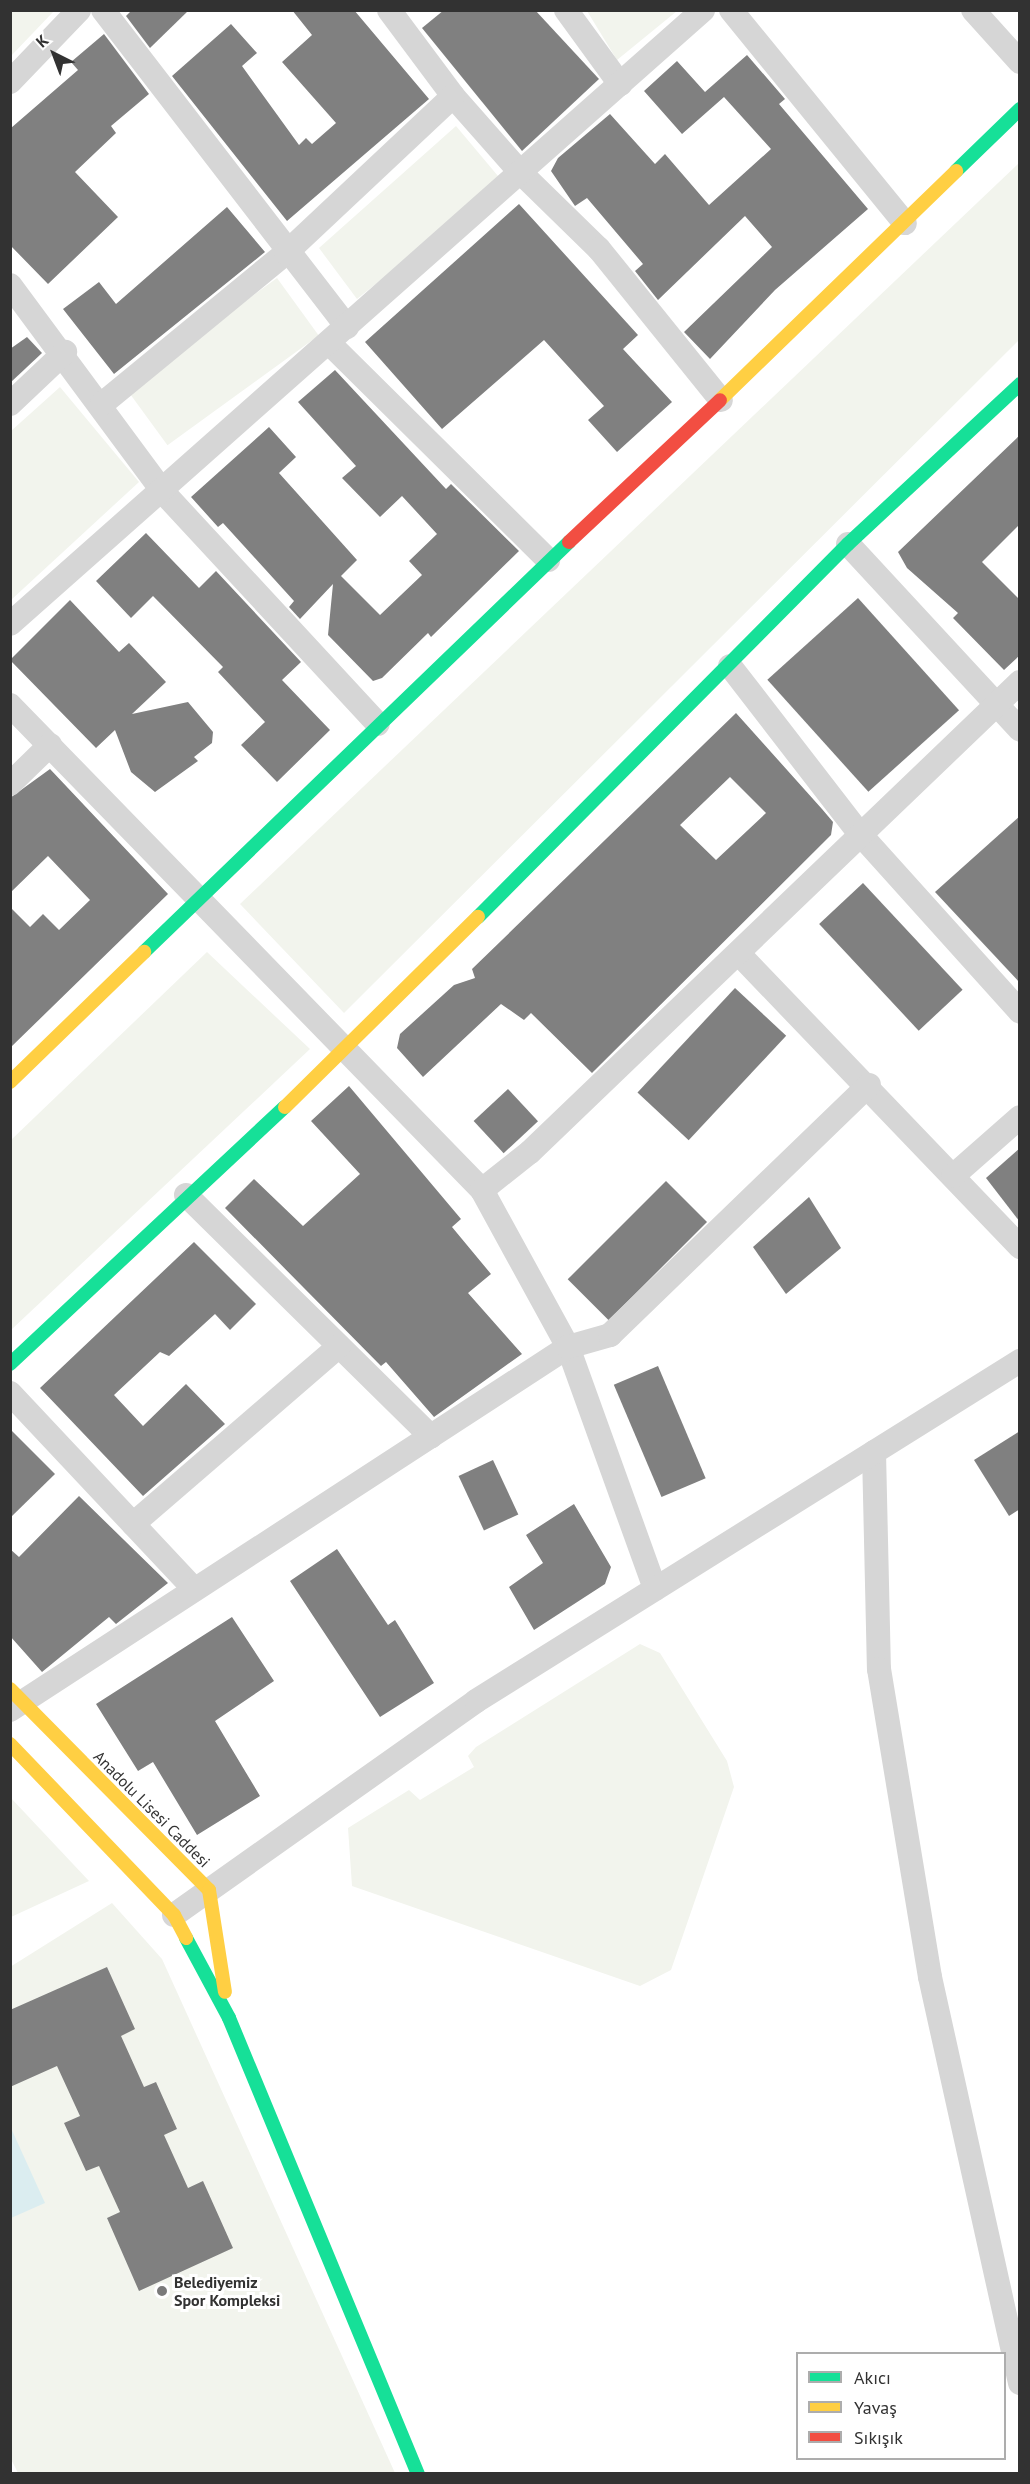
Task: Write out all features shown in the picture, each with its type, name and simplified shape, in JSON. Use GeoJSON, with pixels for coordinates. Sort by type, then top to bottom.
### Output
{"type":"FeatureCollection","features":[{"type":"Feature","properties":{"kind":"street"},"geometry":{"type":"LineString","coordinates":[[103,10],[286,253],[347,327]]}},
{"type":"Feature","properties":{"kind":"street"},"geometry":{"type":"LineString","coordinates":[[566,10],[620,84]]}},
{"type":"Feature","properties":{"kind":"street"},"geometry":{"type":"LineString","coordinates":[[10,624],[163,492],[703,10]]}},
{"type":"Feature","properties":{"kind":"street"},"geometry":{"type":"LineString","coordinates":[[731,10],[905,223]]}},
{"type":"Feature","properties":{"kind":"street"},"geometry":{"type":"LineString","coordinates":[[973,10],[1020,62]]}},
{"type":"Feature","properties":{"kind":"street"},"geometry":{"type":"LineString","coordinates":[[391,11],[453,96],[520,172],[599,249],[721,400]]}},
{"type":"Feature","properties":{"kind":"street"},"geometry":{"type":"LineString","coordinates":[[10,82],[75,12]]}},
{"type":"Feature","properties":{"kind":"street"},"geometry":{"type":"LineString","coordinates":[[102,404],[286,253],[453,96]]}},
{"type":"Feature","properties":{"kind":"street"},"geometry":{"type":"LineString","coordinates":[[10,1082],[548,560],[721,400],[1020,109]]}},
{"type":"Feature","properties":{"kind":"street"},"geometry":{"type":"LineString","coordinates":[[10,285],[64,352],[163,492],[378,724]]}},
{"type":"Feature","properties":{"kind":"street"},"geometry":{"type":"LineString","coordinates":[[330,344],[548,560]]}},
{"type":"Feature","properties":{"kind":"street"},"geometry":{"type":"LineString","coordinates":[[10,404],[64,352]]}},
{"type":"Feature","properties":{"kind":"street"},"geometry":{"type":"LineString","coordinates":[[10,1364],[186,1195],[348,1048],[730,666],[848,544],[1020,384]]}},
{"type":"Feature","properties":{"kind":"street"},"geometry":{"type":"LineString","coordinates":[[848,544],[1020,730]]}},
{"type":"Feature","properties":{"kind":"street"},"geometry":{"type":"LineString","coordinates":[[730,666],[860,834],[1020,1012]]}},
{"type":"Feature","properties":{"kind":"street"},"geometry":{"type":"LineString","coordinates":[[482,1191],[739,954],[860,834],[1020,682]]}},
{"type":"Feature","properties":{"kind":"street"},"geometry":{"type":"LineString","coordinates":[[10,705],[348,1048],[482,1191],[568,1347],[655,1589]]}},
{"type":"Feature","properties":{"kind":"street"},"geometry":{"type":"LineString","coordinates":[[10,784],[50,745]]}},
{"type":"Feature","properties":{"kind":"street"},"geometry":{"type":"LineString","coordinates":[[739,954],[869,1085],[1020,1247]]}},
{"type":"Feature","properties":{"kind":"street"},"geometry":{"type":"LineString","coordinates":[[15,1700],[431,1437],[568,1347],[610,1335],[869,1085]]}},
{"type":"Feature","properties":{"kind":"street"},"geometry":{"type":"LineString","coordinates":[[953,1176],[1020,1117]]}},
{"type":"Feature","properties":{"kind":"street"},"geometry":{"type":"LineString","coordinates":[[186,1195],[431,1437]]}},
{"type":"Feature","properties":{"kind":"street"},"geometry":{"type":"LineString","coordinates":[[133,1524],[339,1346]]}},
{"type":"Feature","properties":{"kind":"street"},"geometry":{"type":"LineString","coordinates":[[174,1915],[476,1701],[1020,1360]]}},
{"type":"Feature","properties":{"kind":"street"},"geometry":{"type":"LineString","coordinates":[[10,1393],[193,1587]]}},
{"type":"Feature","properties":{"kind":"street"},"geometry":{"type":"LineString","coordinates":[[874,1452],[879,1669],[930,1977],[1020,2383]]}},
{"type":"Feature","properties":{"kind":"street","name":"Anadolu Lisesi Caddesi"},"geometry":{"type":"LineString","coordinates":[[15,1700],[209,1890],[229,2018]]}},
{"type":"Feature","properties":{"kind":"street"},"geometry":{"type":"LineString","coordinates":[[10,1744],[174,1915],[229,2018],[418,2474]]}},
{"type":"Feature","properties":{"kind":"shaded area"},"geometry":{"type":"Polygon","coordinates":[[[10,11],[54,11],[11,56],[10,11]]]}},
{"type":"Feature","properties":{"kind":"shaded area"},"geometry":{"type":"Polygon","coordinates":[[[587,11],[677,11],[617,60],[587,11]]]}},
{"type":"Feature","properties":{"kind":"shaded area"},"geometry":{"type":"Polygon","coordinates":[[[456,126],[503,182],[357,299],[319,248],[456,126]]]}},
{"type":"Feature","properties":{"kind":"shaded area"},"geometry":{"type":"Polygon","coordinates":[[[1019,163],[1019,340],[344,1013],[240,904],[1019,163]]]}},
{"type":"Feature","properties":{"kind":"shaded area"},"geometry":{"type":"Polygon","coordinates":[[[277,278],[319,335],[167,445],[126,388],[277,278]]]}},
{"type":"Feature","properties":{"kind":"shaded area"},"geometry":{"type":"Polygon","coordinates":[[[60,387],[139,482],[11,600],[11,431],[60,387]]]}},
{"type":"Feature","properties":{"kind":"shaded area"},"geometry":{"type":"Polygon","coordinates":[[[207,952],[310,1049],[11,1330],[11,1140],[207,952]]]}},
{"type":"Feature","properties":{"kind":"shaded area"},"geometry":{"type":"Polygon","coordinates":[[[640,1644],[660,1653],[727,1761],[734,1787],[671,1970],[640,1986],[352,1886],[348,1828],[409,1790],[420,1800],[474,1767],[468,1756],[476,1747],[640,1644]]]}},
{"type":"Feature","properties":{"kind":"shaded area"},"geometry":{"type":"Polygon","coordinates":[[[10,1797],[89,1881],[11,1917],[10,1917],[10,1797]]]}},
{"type":"Feature","properties":{"kind":"shaded area","name":"Belediyemiz Spor Kompleksi"},"geometry":{"type":"Polygon","coordinates":[[[112,1903],[162,1959],[395,2473],[18,2473],[10,2457],[10,1967],[112,1903]]]}},
{"type":"Feature","properties":{"kind":"shaded area"},"geometry":{"type":"Polygon","coordinates":[[[10,2126],[45,2203],[11,2218],[10,2218],[10,2126]]]}},
{"type":"Feature","properties":{"kind":"building"},"geometry":{"type":"Polygon","coordinates":[[[132,10],[189,10],[150,48],[126,16],[132,10]]]}},
{"type":"Feature","properties":{"kind":"building"},"geometry":{"type":"Polygon","coordinates":[[[292,10],[354,10],[429,99],[287,221],[172,76],[231,24],[257,53],[242,66],[299,145],[306,138],[312,144],[336,123],[282,62],[312,35],[292,10]]]}},
{"type":"Feature","properties":{"kind":"building"},"geometry":{"type":"Polygon","coordinates":[[[444,10],[535,10],[599,79],[522,151],[422,28],[444,10]]]}},
{"type":"Feature","properties":{"kind":"building"},"geometry":{"type":"Polygon","coordinates":[[[104,34],[149,94],[111,126],[116,133],[75,172],[118,217],[48,284],[10,245],[11,128],[78,70],[71,62],[104,34]]]}},
{"type":"Feature","properties":{"kind":"building"},"geometry":{"type":"Polygon","coordinates":[[[747,55],[785,99],[779,104],[868,209],[775,290],[710,359],[684,332],[772,247],[745,216],[658,300],[635,271],[643,264],[587,198],[575,206],[551,171],[558,158],[610,114],[655,164],[665,154],[709,205],[771,149],[724,97],[682,134],[644,91],[677,61],[705,92],[747,55]]]}},
{"type":"Feature","properties":{"kind":"building"},"geometry":{"type":"Polygon","coordinates":[[[519,204],[638,335],[623,349],[672,402],[617,452],[588,420],[604,406],[544,340],[442,429],[365,342],[519,204]]]}},
{"type":"Feature","properties":{"kind":"building"},"geometry":{"type":"Polygon","coordinates":[[[227,207],[265,252],[114,374],[63,309],[99,282],[116,304],[227,207]]]}},
{"type":"Feature","properties":{"kind":"building"},"geometry":{"type":"Polygon","coordinates":[[[27,337],[42,353],[10,383],[10,349],[27,337]]]}},
{"type":"Feature","properties":{"kind":"building"},"geometry":{"type":"Polygon","coordinates":[[[335,370],[446,489],[451,484],[519,551],[431,637],[428,633],[382,678],[373,681],[328,635],[333,584],[300,619],[289,607],[294,601],[223,523],[218,527],[191,497],[269,427],[296,457],[279,473],[357,560],[341,576],[380,615],[422,575],[409,561],[437,534],[402,496],[380,517],[342,478],[356,466],[298,402],[335,370]]]}},
{"type":"Feature","properties":{"kind":"building"},"geometry":{"type":"Polygon","coordinates":[[[1020,435],[1020,524],[982,562],[1020,600],[1020,655],[1004,670],[953,618],[958,613],[907,568],[898,552],[1020,435]]]}},
{"type":"Feature","properties":{"kind":"building"},"geometry":{"type":"Polygon","coordinates":[[[146,533],[199,588],[216,571],[301,662],[282,680],[330,730],[277,782],[241,745],[265,722],[218,672],[223,667],[153,596],[131,618],[96,581],[146,533]]]}},
{"type":"Feature","properties":{"kind":"building"},"geometry":{"type":"Polygon","coordinates":[[[858,598],[959,710],[868,792],[767,680],[858,598]]]}},
{"type":"Feature","properties":{"kind":"building"},"geometry":{"type":"Polygon","coordinates":[[[70,600],[119,652],[129,643],[166,682],[132,714],[188,702],[213,732],[212,743],[194,757],[198,761],[155,792],[131,772],[115,730],[96,748],[10,660],[70,600]]]}},
{"type":"Feature","properties":{"kind":"building"},"geometry":{"type":"Polygon","coordinates":[[[736,713],[833,822],[831,835],[592,1073],[531,1013],[524,1020],[501,1004],[423,1077],[397,1048],[400,1034],[454,985],[475,978],[472,969],[736,713]],[[730,777],[680,825],[716,860],[766,813],[730,777]]]}},
{"type":"Feature","properties":{"kind":"building"},"geometry":{"type":"Polygon","coordinates":[[[50,769],[168,894],[10,1048],[10,907],[30,927],[43,914],[59,930],[90,900],[48,856],[10,893],[10,798],[50,769]]]}},
{"type":"Feature","properties":{"kind":"building"},"geometry":{"type":"Polygon","coordinates":[[[1020,816],[1020,983],[935,892],[1020,816]]]}},
{"type":"Feature","properties":{"kind":"building"},"geometry":{"type":"Polygon","coordinates":[[[863,883],[963,990],[919,1031],[819,924],[863,883]]]}},
{"type":"Feature","properties":{"kind":"building"},"geometry":{"type":"Polygon","coordinates":[[[735,988],[786,1036],[689,1140],[637,1093],[735,988]]]}},
{"type":"Feature","properties":{"kind":"building"},"geometry":{"type":"Polygon","coordinates":[[[349,1086],[461,1219],[452,1227],[491,1274],[468,1293],[522,1354],[434,1417],[386,1362],[381,1366],[225,1208],[254,1179],[303,1226],[360,1174],[311,1121],[349,1086]]]}},
{"type":"Feature","properties":{"kind":"building"},"geometry":{"type":"Polygon","coordinates":[[[508,1089],[538,1121],[504,1153],[474,1121],[508,1089]]]}},
{"type":"Feature","properties":{"kind":"building"},"geometry":{"type":"Polygon","coordinates":[[[1020,1148],[1020,1222],[986,1178],[1020,1148]]]}},
{"type":"Feature","properties":{"kind":"building"},"geometry":{"type":"Polygon","coordinates":[[[666,1181],[707,1222],[609,1320],[568,1279],[666,1181]]]}},
{"type":"Feature","properties":{"kind":"building"},"geometry":{"type":"Polygon","coordinates":[[[809,1197],[841,1248],[786,1294],[753,1247],[809,1197]]]}},
{"type":"Feature","properties":{"kind":"building"},"geometry":{"type":"Polygon","coordinates":[[[194,1242],[256,1304],[230,1330],[215,1314],[169,1356],[160,1352],[114,1395],[143,1426],[186,1384],[225,1424],[143,1496],[40,1388],[194,1242]]]}},
{"type":"Feature","properties":{"kind":"building"},"geometry":{"type":"Polygon","coordinates":[[[658,1366],[706,1478],[661,1497],[614,1385],[658,1366]]]}},
{"type":"Feature","properties":{"kind":"building"},"geometry":{"type":"Polygon","coordinates":[[[10,1429],[55,1474],[10,1518],[10,1429]]]}},
{"type":"Feature","properties":{"kind":"building"},"geometry":{"type":"Polygon","coordinates":[[[1020,1431],[1020,1509],[1009,1516],[974,1460],[1020,1431]]]}},
{"type":"Feature","properties":{"kind":"building"},"geometry":{"type":"Polygon","coordinates":[[[493,1460],[518,1514],[484,1530],[459,1476],[493,1460]]]}},
{"type":"Feature","properties":{"kind":"building"},"geometry":{"type":"Polygon","coordinates":[[[79,1496],[168,1583],[116,1624],[109,1617],[42,1672],[10,1636],[10,1549],[19,1557],[79,1496]]]}},
{"type":"Feature","properties":{"kind":"building"},"geometry":{"type":"Polygon","coordinates":[[[574,1504],[611,1567],[605,1584],[534,1630],[509,1587],[543,1563],[526,1535],[574,1504]]]}},
{"type":"Feature","properties":{"kind":"building"},"geometry":{"type":"Polygon","coordinates":[[[337,1549],[388,1625],[395,1620],[434,1683],[380,1717],[290,1581],[337,1549]]]}},
{"type":"Feature","properties":{"kind":"building"},"geometry":{"type":"Polygon","coordinates":[[[232,1617],[274,1681],[215,1721],[260,1796],[197,1835],[153,1762],[138,1771],[96,1704],[232,1617]]]}},
{"type":"Feature","properties":{"kind":"building"},"geometry":{"type":"Polygon","coordinates":[[[107,1967],[135,2029],[121,2036],[144,2087],[156,2082],[177,2129],[164,2135],[188,2188],[203,2181],[233,2248],[139,2291],[107,2218],[120,2212],[99,2166],[86,2171],[64,2123],[80,2116],[57,2066],[10,2087],[10,2010],[107,1967]]]}},
{"type":"Feature","properties":{"kind":"traffic: fast"},"geometry":{"type":"LineString","coordinates":[[956,171],[1020,109]]}},
{"type":"Feature","properties":{"kind":"traffic: fast"},"geometry":{"type":"LineString","coordinates":[[478,917],[848,544],[1020,384]]}},
{"type":"Feature","properties":{"kind":"traffic: fast"},"geometry":{"type":"LineString","coordinates":[[144,952],[569,542]]}},
{"type":"Feature","properties":{"kind":"traffic: fast"},"geometry":{"type":"LineString","coordinates":[[10,1364],[285,1107]]}},
{"type":"Feature","properties":{"kind":"traffic: fast"},"geometry":{"type":"LineString","coordinates":[[186,1938],[229,2018],[418,2474]]}},
{"type":"Feature","properties":{"kind":"traffic: slow"},"geometry":{"type":"LineString","coordinates":[[720,400],[956,171]]}},
{"type":"Feature","properties":{"kind":"traffic: slow"},"geometry":{"type":"LineString","coordinates":[[285,1107],[478,917]]}},
{"type":"Feature","properties":{"kind":"traffic: slow"},"geometry":{"type":"LineString","coordinates":[[10,1082],[144,952]]}},
{"type":"Feature","properties":{"kind":"traffic: slow"},"geometry":{"type":"LineString","coordinates":[[10,1689],[209,1890],[225,1992]]}},
{"type":"Feature","properties":{"kind":"traffic: slow"},"geometry":{"type":"LineString","coordinates":[[10,1744],[174,1915],[186,1938]]}},
{"type":"Feature","properties":{"kind":"traffic: jam"},"geometry":{"type":"LineString","coordinates":[[569,542],[720,400]]}},
{"type":"Feature","properties":{"kind":"place","name":"Belediyemiz Spor Kompleksi"},"geometry":{"type":"Point","coordinates":[162,2291]}}]}
